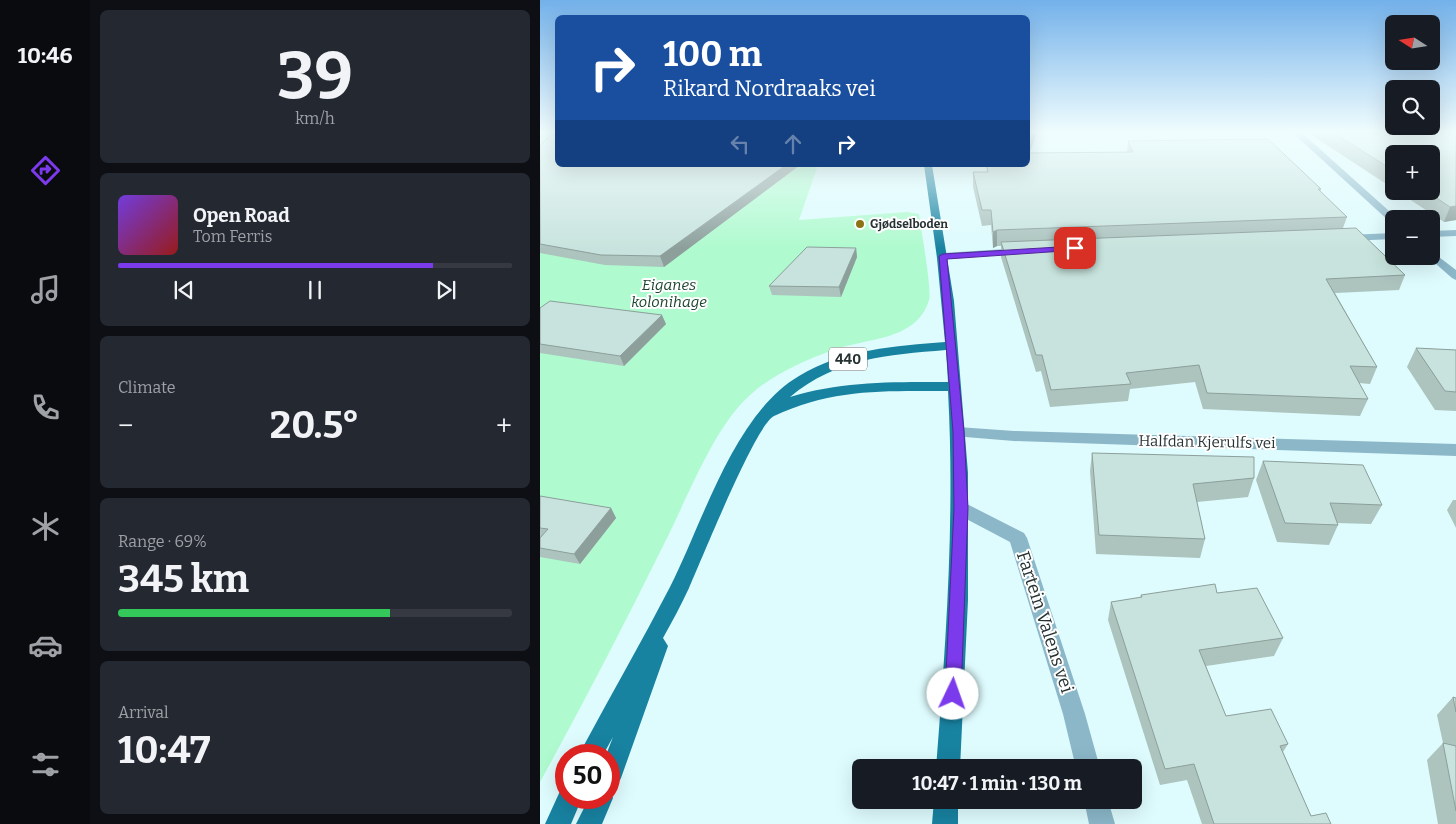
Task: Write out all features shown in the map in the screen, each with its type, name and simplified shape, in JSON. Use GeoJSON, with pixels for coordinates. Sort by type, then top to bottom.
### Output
{"type":"FeatureCollection","features":[{"type":"Feature","properties":{"kind":"main road"},"geometry":{"type":"LineString","coordinates":[[929,171],[932,205],[943,256],[952,345],[961,508],[959,601],[949,759]]}},
{"type":"Feature","properties":{"kind":"main road","name":"440"},"geometry":{"type":"LineString","coordinates":[[597,744],[678,590],[740,454],[763,416],[779,398],[801,379],[825,366],[877,353],[952,345]]}},
{"type":"Feature","properties":{"kind":"main road","name":"440"},"geometry":{"type":"LineString","coordinates":[[763,416],[788,402],[813,393],[844,388],[955,387]]}},
{"type":"Feature","properties":{"kind":"main road","name":"440"},"geometry":{"type":"LineString","coordinates":[[620,748],[678,590]]}},
{"type":"Feature","properties":{"kind":"main road"},"geometry":{"type":"LineString","coordinates":[[558,824],[565,809]]}},
{"type":"Feature","properties":{"kind":"main road"},"geometry":{"type":"LineString","coordinates":[[589,824],[596,809]]}},
{"type":"Feature","properties":{"kind":"main road"},"geometry":{"type":"LineString","coordinates":[[945,824],[946,809]]}},
{"type":"Feature","properties":{"kind":"street"},"geometry":{"type":"LineString","coordinates":[[1339,171],[1385,212]]}},
{"type":"Feature","properties":{"kind":"street"},"geometry":{"type":"LineString","coordinates":[[1440,234],[1456,233]]}},
{"type":"Feature","properties":{"kind":"street"},"geometry":{"type":"LineString","coordinates":[[1331,238],[1385,236]]}},
{"type":"Feature","properties":{"kind":"street"},"geometry":{"type":"LineString","coordinates":[[943,256],[1030,251]]}},
{"type":"Feature","properties":{"kind":"street"},"geometry":{"type":"LineString","coordinates":[[1440,262],[1456,276]]}},
{"type":"Feature","properties":{"kind":"street","name":"Halfdan Kjerulfs vei"},"geometry":{"type":"LineString","coordinates":[[958,432],[1024,436],[1456,450]]}},
{"type":"Feature","properties":{"kind":"street","name":"Fartein Valens vei"},"geometry":{"type":"LineString","coordinates":[[961,508],[1018,538],[1074,714],[1086,759]]}},
{"type":"Feature","properties":{"kind":"street"},"geometry":{"type":"LineString","coordinates":[[1098,809],[1102,824]]}},
{"type":"Feature","properties":{"kind":"green space","name":"Eiganes kolonihage"},"geometry":{"type":"Polygon","coordinates":[[[540,171],[816,171],[799,220],[907,212],[919,214],[930,294],[923,313],[914,323],[902,331],[875,340],[833,350],[777,375],[757,389],[735,411],[723,427],[701,466],[619,634],[572,723],[561,744],[555,744],[555,754],[540,782],[540,171]]]}},
{"type":"Feature","properties":{"kind":"building"},"geometry":{"type":"Polygon","coordinates":[[[540,171],[777,171],[660,256],[601,255],[540,244],[540,171]]]}},
{"type":"Feature","properties":{"kind":"building"},"geometry":{"type":"Polygon","coordinates":[[[1302,171],[1347,217],[997,230],[993,232],[991,210],[982,210],[973,172],[1302,171]]]}},
{"type":"Feature","properties":{"kind":"building"},"geometry":{"type":"Polygon","coordinates":[[[1440,171],[1456,171],[1456,206],[1450,207],[1440,200],[1440,171]]]}},
{"type":"Feature","properties":{"kind":"building"},"geometry":{"type":"Polygon","coordinates":[[[1356,228],[1385,256],[1385,265],[1395,265],[1405,275],[1326,279],[1377,367],[1350,366],[1368,399],[1207,393],[1199,365],[1126,373],[1131,384],[1051,390],[1042,355],[1036,355],[1001,242],[1356,228]]]}},
{"type":"Feature","properties":{"kind":"building"},"geometry":{"type":"Polygon","coordinates":[[[807,247],[856,248],[839,287],[769,286],[807,247]]]}},
{"type":"Feature","properties":{"kind":"building"},"geometry":{"type":"Polygon","coordinates":[[[550,301],[662,315],[620,356],[540,344],[540,308],[550,301]]]}},
{"type":"Feature","properties":{"kind":"building"},"geometry":{"type":"Polygon","coordinates":[[[1416,348],[1456,350],[1456,392],[1445,391],[1416,348]]]}},
{"type":"Feature","properties":{"kind":"building"},"geometry":{"type":"Polygon","coordinates":[[[1092,453],[1254,457],[1254,478],[1193,484],[1205,539],[1099,535],[1092,453]]]}},
{"type":"Feature","properties":{"kind":"building"},"geometry":{"type":"Polygon","coordinates":[[[1263,461],[1363,465],[1382,505],[1330,503],[1338,525],[1285,523],[1263,461]]]}},
{"type":"Feature","properties":{"kind":"building"},"geometry":{"type":"Polygon","coordinates":[[[540,496],[611,508],[574,554],[540,548],[540,538],[548,529],[540,528],[540,496]]]}},
{"type":"Feature","properties":{"kind":"building"},"geometry":{"type":"Polygon","coordinates":[[[1215,584],[1217,593],[1257,588],[1283,638],[1199,650],[1226,716],[1271,709],[1288,744],[1280,746],[1311,816],[1326,813],[1331,824],[1214,824],[1194,764],[1165,769],[1111,602],[1142,597],[1141,595],[1215,584]]]}},
{"type":"Feature","properties":{"kind":"building"},"geometry":{"type":"Polygon","coordinates":[[[1453,697],[1456,698],[1456,712],[1453,697]]]}},
{"type":"Feature","properties":{"kind":"building"},"geometry":{"type":"Polygon","coordinates":[[[1443,743],[1456,746],[1456,811],[1443,743]]]}},
{"type":"Feature","properties":{"kind":"place","name":"Gjødselboden"},"geometry":{"type":"Point","coordinates":[860,224]}},
{"type":"Feature","properties":{"kind":"route"},"geometry":{"type":"LineString","coordinates":[[953,694],[959,601],[961,508],[952,345],[943,256],[1075,248]]}}]}
